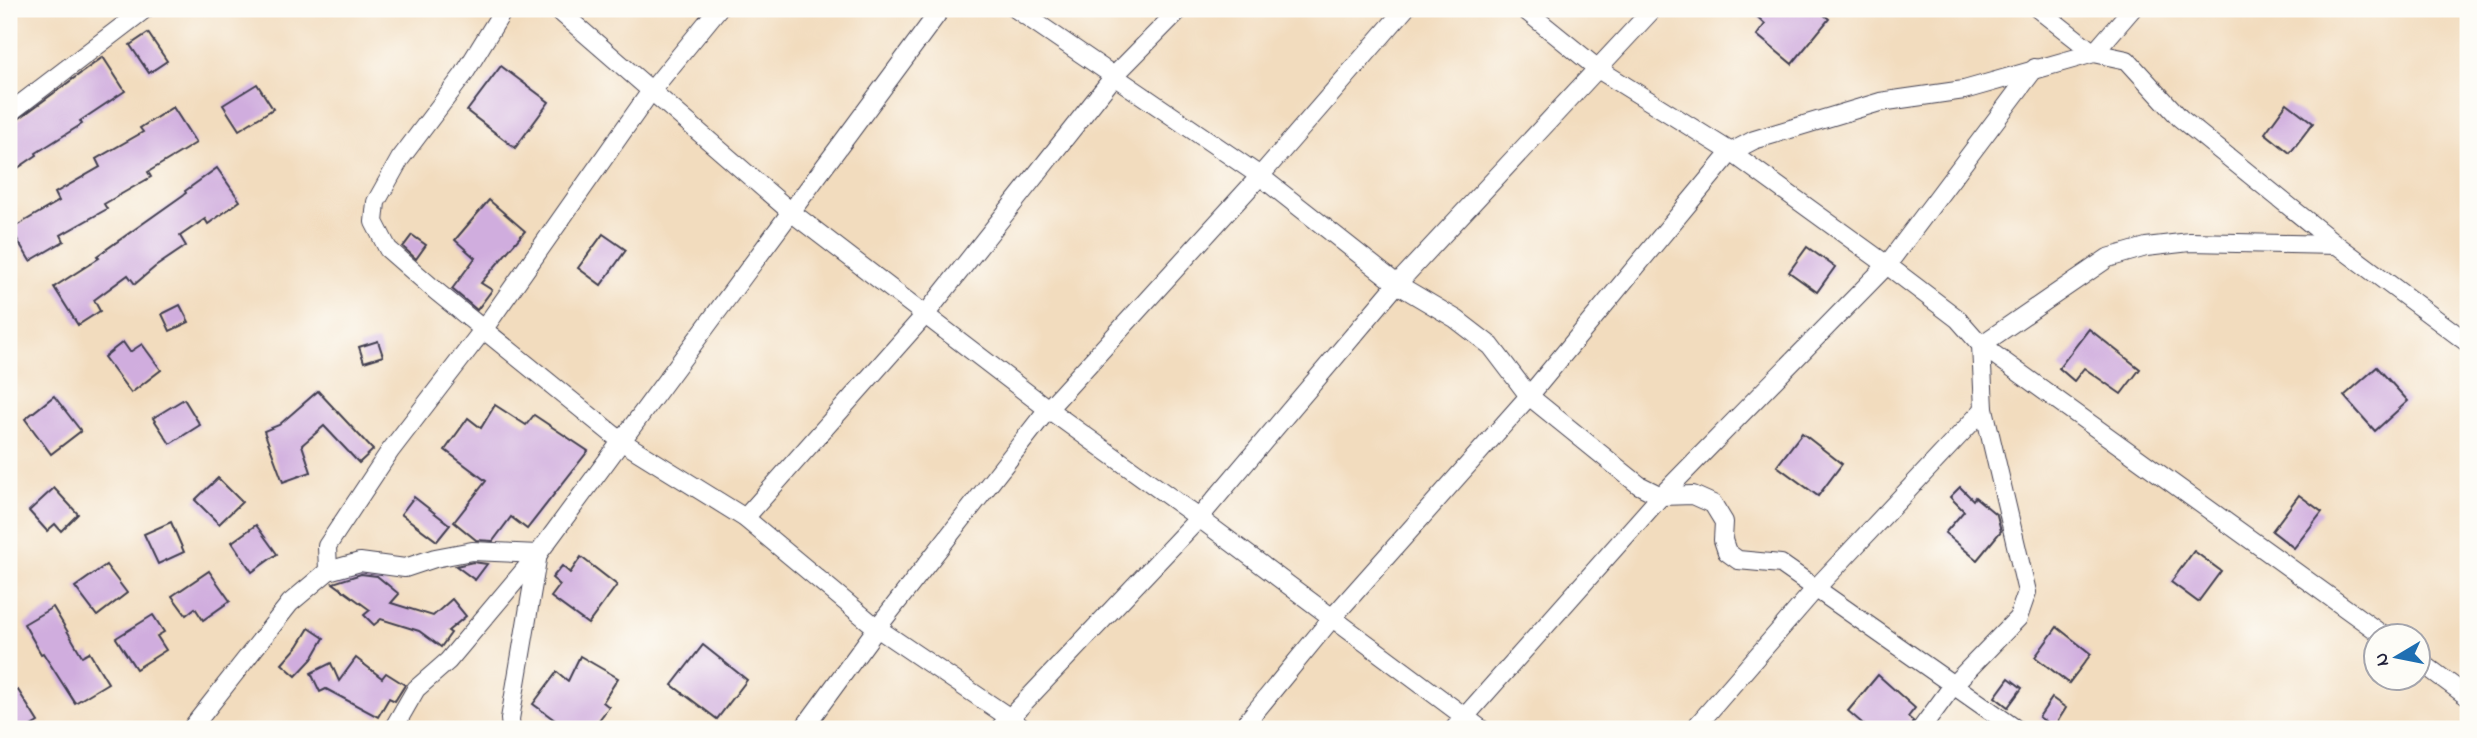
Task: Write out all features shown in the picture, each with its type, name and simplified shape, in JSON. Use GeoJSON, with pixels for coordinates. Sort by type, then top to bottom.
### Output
{"type":"FeatureCollection","features":[{"type":"Feature","properties":{"kind":"street"},"geometry":{"type":"LineString","coordinates":[[9,113],[145,9]]}},
{"type":"Feature","properties":{"kind":"street"},"geometry":{"type":"LineString","coordinates":[[504,9],[464,74],[400,159],[376,202],[374,222],[388,249],[621,441],[746,518],[877,628],[1010,725],[1199,518],[1397,284],[1653,9]]}},
{"type":"Feature","properties":{"kind":"street"},"geometry":{"type":"LineString","coordinates":[[557,9],[791,212],[1048,409],[1332,618],[1459,723],[1480,729]]}},
{"type":"Feature","properties":{"kind":"street"},"geometry":{"type":"LineString","coordinates":[[328,571],[327,546],[390,451],[484,330],[652,91],[718,9]]}},
{"type":"Feature","properties":{"kind":"street"},"geometry":{"type":"LineString","coordinates":[[393,729],[416,689],[448,661],[538,554],[941,9]]}},
{"type":"Feature","properties":{"kind":"street"},"geometry":{"type":"LineString","coordinates":[[1016,9],[1260,176],[1397,284],[1456,319],[1491,346],[1529,396],[1639,485],[1661,496],[1693,495],[1713,504],[1724,522],[1723,540],[1727,552],[1738,560],[1781,564],[2016,729]]}},
{"type":"Feature","properties":{"kind":"street"},"geometry":{"type":"LineString","coordinates":[[746,518],[925,315],[1115,75],[1180,9]]}},
{"type":"Feature","properties":{"kind":"street"},"geometry":{"type":"LineString","coordinates":[[803,729],[877,628],[1048,409],[1260,176],[1405,9]]}},
{"type":"Feature","properties":{"kind":"street"},"geometry":{"type":"LineString","coordinates":[[1524,9],[1598,69],[1731,152],[1887,265],[1958,319],[1981,345],[2366,622]]}},
{"type":"Feature","properties":{"kind":"street"},"geometry":{"type":"LineString","coordinates":[[2038,9],[2094,53],[2127,60],[2180,118],[2337,245],[2468,343]]}},
{"type":"Feature","properties":{"kind":"street"},"geometry":{"type":"LineString","coordinates":[[1241,729],[1332,618],[1529,396],[1731,152],[1754,141],[1880,102],[1964,90],[2094,53],[2132,9]]}},
{"type":"Feature","properties":{"kind":"street"},"geometry":{"type":"LineString","coordinates":[[1459,723],[1661,496],[1887,265],[2035,68]]}},
{"type":"Feature","properties":{"kind":"street"},"geometry":{"type":"LineString","coordinates":[[1981,345],[2108,258],[2146,247],[2190,242],[2337,245]]}},
{"type":"Feature","properties":{"kind":"street"},"geometry":{"type":"LineString","coordinates":[[1921,729],[1954,684],[2018,618],[2027,592],[1984,409],[1981,345]]}},
{"type":"Feature","properties":{"kind":"street"},"geometry":{"type":"LineString","coordinates":[[1694,729],[1817,587],[1984,409]]}},
{"type":"Feature","properties":{"kind":"street"},"geometry":{"type":"LineString","coordinates":[[191,729],[290,603],[328,571],[359,562],[405,568],[435,558],[472,551],[538,554]]}},
{"type":"Feature","properties":{"kind":"street"},"geometry":{"type":"LineString","coordinates":[[511,729],[510,719],[538,554]]}},
{"type":"Feature","properties":{"kind":"street"},"geometry":{"type":"LineString","coordinates":[[2432,671],[2468,697]]}},
{"type":"Feature","properties":{"kind":"building"},"geometry":{"type":"Polygon","coordinates":[[[1749,9],[1817,9],[1829,19],[1792,64],[1757,35],[1765,24],[1749,9]]]}},
{"type":"Feature","properties":{"kind":"building"},"geometry":{"type":"Polygon","coordinates":[[[148,33],[167,61],[149,73],[130,45],[148,33]]]}},
{"type":"Feature","properties":{"kind":"building"},"geometry":{"type":"Polygon","coordinates":[[[103,57],[125,91],[9,174],[9,126],[103,57]]]}},
{"type":"Feature","properties":{"kind":"building"},"geometry":{"type":"Polygon","coordinates":[[[501,66],[549,102],[515,148],[467,111],[501,66]]]}},
{"type":"Feature","properties":{"kind":"building"},"geometry":{"type":"Polygon","coordinates":[[[257,84],[273,109],[239,130],[223,105],[257,84]]]}},
{"type":"Feature","properties":{"kind":"building"},"geometry":{"type":"Polygon","coordinates":[[[2287,103],[2313,123],[2290,153],[2265,133],[2287,103]]]}},
{"type":"Feature","properties":{"kind":"building"},"geometry":{"type":"Polygon","coordinates":[[[173,107],[196,143],[148,172],[151,177],[104,204],[107,209],[61,235],[64,241],[30,261],[11,229],[59,201],[55,193],[100,167],[96,159],[143,132],[140,128],[173,107]]]}},
{"type":"Feature","properties":{"kind":"building"},"geometry":{"type":"Polygon","coordinates":[[[217,168],[240,201],[208,224],[205,219],[180,236],[186,246],[135,284],[128,275],[94,300],[100,311],[78,325],[54,287],[99,258],[97,256],[217,168]]]}},
{"type":"Feature","properties":{"kind":"building"},"geometry":{"type":"Polygon","coordinates":[[[489,200],[525,231],[481,283],[492,290],[477,310],[452,289],[475,258],[455,240],[489,200]]]}},
{"type":"Feature","properties":{"kind":"building"},"geometry":{"type":"Polygon","coordinates":[[[603,234],[626,250],[601,285],[578,268],[603,234]]]}},
{"type":"Feature","properties":{"kind":"building"},"geometry":{"type":"Polygon","coordinates":[[[412,235],[426,245],[416,259],[403,247],[412,235]]]}},
{"type":"Feature","properties":{"kind":"building"},"geometry":{"type":"Polygon","coordinates":[[[1807,247],[1835,267],[1817,292],[1789,272],[1807,247]]]}},
{"type":"Feature","properties":{"kind":"building"},"geometry":{"type":"Polygon","coordinates":[[[180,305],[189,322],[170,331],[162,314],[180,305]]]}},
{"type":"Feature","properties":{"kind":"building"},"geometry":{"type":"Polygon","coordinates":[[[2089,329],[2140,369],[2121,394],[2084,368],[2074,381],[2059,368],[2089,329]]]}},
{"type":"Feature","properties":{"kind":"building"},"geometry":{"type":"Polygon","coordinates":[[[378,341],[383,356],[364,362],[359,347],[378,341]]]}},
{"type":"Feature","properties":{"kind":"building"},"geometry":{"type":"Polygon","coordinates":[[[123,342],[130,352],[142,344],[161,370],[131,393],[104,357],[123,342]]]}},
{"type":"Feature","properties":{"kind":"building"},"geometry":{"type":"Polygon","coordinates":[[[2377,367],[2408,401],[2375,431],[2344,396],[2377,367]]]}},
{"type":"Feature","properties":{"kind":"building"},"geometry":{"type":"Polygon","coordinates":[[[318,391],[373,450],[359,463],[324,426],[302,445],[311,472],[283,482],[264,431],[279,425],[318,391]]]}},
{"type":"Feature","properties":{"kind":"building"},"geometry":{"type":"Polygon","coordinates":[[[54,396],[81,431],[51,454],[25,419],[54,396]]]}},
{"type":"Feature","properties":{"kind":"building"},"geometry":{"type":"Polygon","coordinates":[[[184,399],[200,425],[170,444],[153,418],[184,399]]]}},
{"type":"Feature","properties":{"kind":"building"},"geometry":{"type":"Polygon","coordinates":[[[495,405],[526,425],[534,415],[588,451],[527,529],[511,517],[493,541],[476,540],[454,522],[486,481],[445,450],[468,418],[481,428],[495,405]]]}},
{"type":"Feature","properties":{"kind":"building"},"geometry":{"type":"Polygon","coordinates":[[[1802,433],[1842,464],[1818,496],[1777,466],[1802,433]]]}},
{"type":"Feature","properties":{"kind":"building"},"geometry":{"type":"Polygon","coordinates":[[[218,478],[242,502],[219,524],[195,500],[218,478]]]}},
{"type":"Feature","properties":{"kind":"building"},"geometry":{"type":"Polygon","coordinates":[[[1960,487],[1973,500],[1975,497],[1997,515],[2001,531],[1977,560],[1945,533],[1964,511],[1950,497],[1960,487]]]}},
{"type":"Feature","properties":{"kind":"building"},"geometry":{"type":"Polygon","coordinates":[[[54,488],[78,514],[61,531],[55,524],[47,531],[29,511],[54,488]]]}},
{"type":"Feature","properties":{"kind":"building"},"geometry":{"type":"Polygon","coordinates":[[[2299,495],[2322,512],[2294,548],[2272,531],[2299,495]]]}},
{"type":"Feature","properties":{"kind":"building"},"geometry":{"type":"Polygon","coordinates":[[[414,497],[450,525],[437,541],[401,514],[414,497]]]}},
{"type":"Feature","properties":{"kind":"building"},"geometry":{"type":"Polygon","coordinates":[[[171,522],[184,552],[158,564],[144,534],[171,522]]]}},
{"type":"Feature","properties":{"kind":"building"},"geometry":{"type":"Polygon","coordinates":[[[256,525],[277,554],[252,572],[232,542],[256,525]]]}},
{"type":"Feature","properties":{"kind":"building"},"geometry":{"type":"Polygon","coordinates":[[[2194,551],[2221,571],[2198,602],[2171,582],[2194,551]]]}},
{"type":"Feature","properties":{"kind":"building"},"geometry":{"type":"Polygon","coordinates":[[[581,557],[617,585],[588,624],[551,597],[560,585],[552,578],[562,566],[570,573],[581,557]]]}},
{"type":"Feature","properties":{"kind":"building"},"geometry":{"type":"Polygon","coordinates":[[[473,562],[487,564],[475,580],[456,566],[473,562]]]}},
{"type":"Feature","properties":{"kind":"building"},"geometry":{"type":"Polygon","coordinates":[[[106,565],[127,593],[97,616],[75,587],[106,565]]]}},
{"type":"Feature","properties":{"kind":"building"},"geometry":{"type":"Polygon","coordinates":[[[209,571],[230,601],[203,620],[195,608],[186,615],[172,596],[209,571]]]}},
{"type":"Feature","properties":{"kind":"building"},"geometry":{"type":"Polygon","coordinates":[[[361,574],[377,576],[399,594],[391,603],[433,616],[452,599],[466,616],[448,631],[451,633],[441,647],[419,631],[381,619],[374,625],[364,615],[370,610],[333,583],[361,574]]]}},
{"type":"Feature","properties":{"kind":"building"},"geometry":{"type":"Polygon","coordinates":[[[53,607],[82,656],[89,652],[108,683],[75,703],[24,624],[53,607]]]}},
{"type":"Feature","properties":{"kind":"building"},"geometry":{"type":"Polygon","coordinates":[[[153,615],[164,632],[157,636],[166,650],[136,669],[116,638],[153,615]]]}},
{"type":"Feature","properties":{"kind":"building"},"geometry":{"type":"Polygon","coordinates":[[[2057,627],[2091,654],[2069,683],[2035,657],[2057,627]]]}},
{"type":"Feature","properties":{"kind":"building"},"geometry":{"type":"Polygon","coordinates":[[[309,628],[324,638],[312,659],[296,676],[282,664],[309,628]]]}},
{"type":"Feature","properties":{"kind":"building"},"geometry":{"type":"Polygon","coordinates":[[[703,645],[747,680],[717,719],[672,685],[703,645]]]}},
{"type":"Feature","properties":{"kind":"building"},"geometry":{"type":"Polygon","coordinates":[[[580,656],[618,678],[603,702],[609,707],[592,729],[567,729],[533,704],[557,672],[568,681],[580,656]]]}},
{"type":"Feature","properties":{"kind":"building"},"geometry":{"type":"Polygon","coordinates":[[[356,658],[382,678],[386,673],[405,685],[395,701],[389,698],[378,717],[326,689],[320,692],[311,673],[331,663],[339,681],[356,658]]]}},
{"type":"Feature","properties":{"kind":"building"},"geometry":{"type":"Polygon","coordinates":[[[1878,675],[1915,708],[1908,717],[1913,721],[1910,729],[1869,729],[1848,711],[1878,675]]]}},
{"type":"Feature","properties":{"kind":"building"},"geometry":{"type":"Polygon","coordinates":[[[2009,678],[2022,688],[2008,707],[1995,697],[2009,678]]]}},
{"type":"Feature","properties":{"kind":"building"},"geometry":{"type":"Polygon","coordinates":[[[18,690],[38,722],[26,729],[9,729],[9,696],[18,690]]]}},
{"type":"Feature","properties":{"kind":"building"},"geometry":{"type":"Polygon","coordinates":[[[2052,698],[2066,708],[2054,727],[2039,717],[2052,698]]]}}]}
